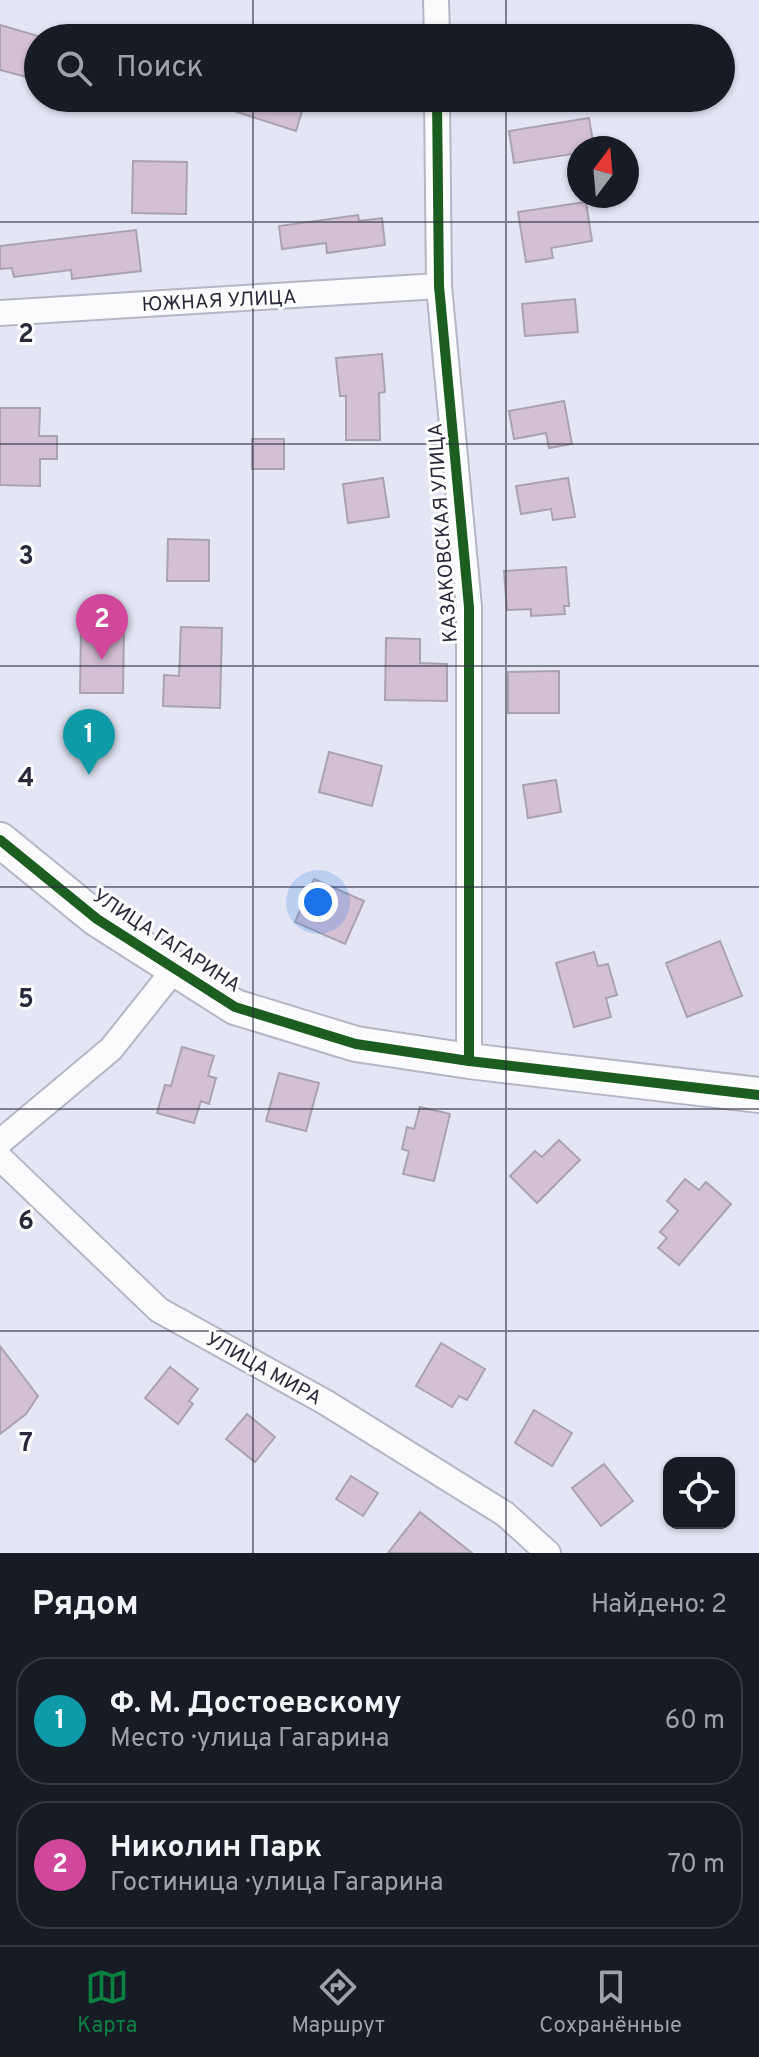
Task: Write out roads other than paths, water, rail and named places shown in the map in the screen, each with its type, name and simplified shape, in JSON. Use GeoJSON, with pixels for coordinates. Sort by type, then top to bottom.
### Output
{"type":"FeatureCollection","features":[{"type":"Feature","properties":{"kind":"street"},"geometry":{"type":"LineString","coordinates":[[436,0],[437,24]]}},
{"type":"Feature","properties":{"kind":"street","name":"КАЗАКОВСКАЯ УЛИЦА"},"geometry":{"type":"LineString","coordinates":[[437,112],[439,286],[469,607],[469,1061]]}},
{"type":"Feature","properties":{"kind":"street","name":"ЮЖНАЯ УЛИЦА"},"geometry":{"type":"LineString","coordinates":[[0,313],[439,286]]}},
{"type":"Feature","properties":{"kind":"street","name":"УЛИЦА ГАГАРИНА"},"geometry":{"type":"LineString","coordinates":[[0,840],[97,919],[235,1007],[356,1044],[469,1061],[759,1095]]}},
{"type":"Feature","properties":{"kind":"street"},"geometry":{"type":"LineString","coordinates":[[0,1142],[111,1049],[174,970]]}},
{"type":"Feature","properties":{"kind":"street","name":"УЛИЦА МИРА"},"geometry":{"type":"LineString","coordinates":[[0,1158],[159,1310],[325,1402],[505,1514],[548,1553]]}},
{"type":"Feature","properties":{"kind":"place","name":"Николин Парк"},"geometry":{"type":"Point","coordinates":[102,660]}},
{"type":"Feature","properties":{"kind":"place","name":"Ф. М. Достоевскому"},"geometry":{"type":"Point","coordinates":[89,775]}}]}
